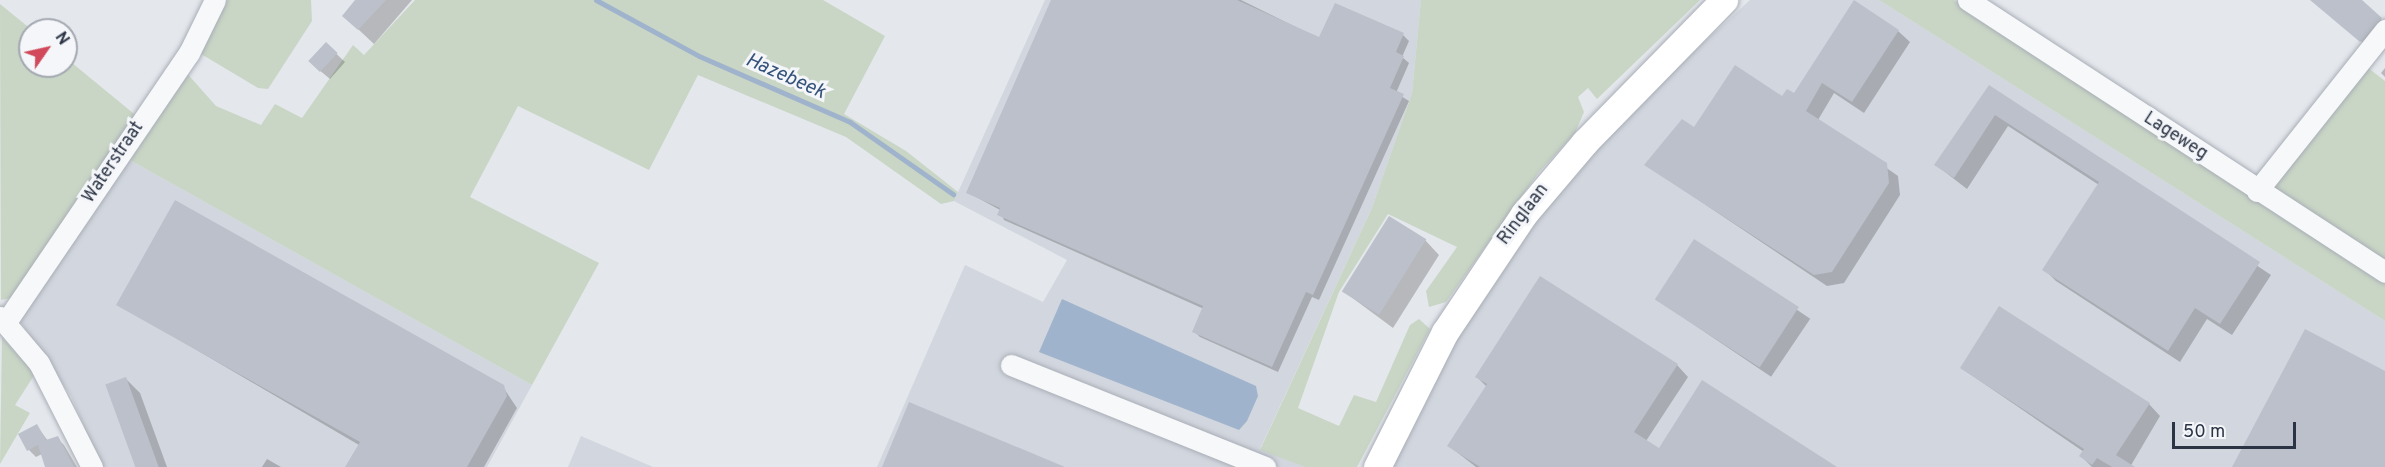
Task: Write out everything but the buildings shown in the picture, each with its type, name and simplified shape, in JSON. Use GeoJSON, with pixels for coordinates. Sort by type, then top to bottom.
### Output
{"type":"FeatureCollection","features":[{"type":"Feature","properties":{"kind":"main road","name":"Ringlaan"},"geometry":{"type":"LineString","coordinates":[[1377,467],[1445,332],[1524,214],[1585,142],[1725,1]]}},
{"type":"Feature","properties":{"kind":"street","name":"Waterstraat"},"geometry":{"type":"LineString","coordinates":[[3,320],[189,53],[215,0]]}},
{"type":"Feature","properties":{"kind":"street","name":"Lageweg"},"geometry":{"type":"LineString","coordinates":[[1968,0],[2257,191],[2385,272]]}},
{"type":"Feature","properties":{"kind":"street"},"geometry":{"type":"LineString","coordinates":[[2257,191],[2385,30]]}},
{"type":"Feature","properties":{"kind":"street"},"geometry":{"type":"LineString","coordinates":[[3,320],[56,391],[92,467]]}},
{"type":"Feature","properties":{"kind":"street"},"geometry":{"type":"LineString","coordinates":[[1011,364],[1265,467]]}},
{"type":"Feature","properties":{"kind":"shaded area"},"geometry":{"type":"Polygon","coordinates":[[[1045,0],[1421,0],[1412,93],[1372,208],[1260,449],[1305,467],[877,467],[965,265],[1043,302],[1067,260],[954,201],[1045,0]]]}},
{"type":"Feature","properties":{"kind":"shaded area"},"geometry":{"type":"Polygon","coordinates":[[[1750,0],[1879,0],[2385,321],[2385,467],[1392,467],[1462,328],[1562,186],[1667,76],[1750,0]]]}},
{"type":"Feature","properties":{"kind":"shaded area"},"geometry":{"type":"Polygon","coordinates":[[[128,159],[532,385],[487,467],[102,467],[71,396],[18,318],[128,159]]]}},
{"type":"Feature","properties":{"kind":"shaded area"},"geometry":{"type":"Polygon","coordinates":[[[581,436],[653,467],[568,467],[581,436]]]}},
{"type":"Feature","properties":{"kind":"green space"},"geometry":{"type":"Polygon","coordinates":[[[222,0],[311,0],[312,21],[268,89],[258,88],[196,51],[222,0]]]}},
{"type":"Feature","properties":{"kind":"green space"},"geometry":{"type":"Polygon","coordinates":[[[415,0],[823,0],[885,36],[844,114],[906,151],[958,192],[954,201],[941,204],[846,137],[698,75],[649,170],[518,106],[470,197],[599,263],[532,385],[128,159],[184,70],[216,106],[261,125],[275,104],[302,118],[353,45],[364,55],[415,0]]]}},
{"type":"Feature","properties":{"kind":"green space"},"geometry":{"type":"Polygon","coordinates":[[[1421,0],[1700,0],[1597,99],[1588,88],[1578,97],[1584,112],[1575,133],[1539,172],[1446,302],[1429,307],[1426,291],[1457,247],[1388,214],[1339,292],[1298,408],[1339,426],[1354,395],[1376,402],[1410,325],[1419,319],[1430,329],[1357,467],[1305,467],[1260,450],[1372,208],[1412,93],[1421,0]]]}},
{"type":"Feature","properties":{"kind":"green space"},"geometry":{"type":"Polygon","coordinates":[[[1879,0],[1954,0],[2385,283],[2385,321],[1879,0]]]}},
{"type":"Feature","properties":{"kind":"green space"},"geometry":{"type":"Polygon","coordinates":[[[0,4],[18,19],[18,78],[78,78],[78,68],[139,118],[11,298],[1,300],[0,4]]]}},
{"type":"Feature","properties":{"kind":"green space"},"geometry":{"type":"Polygon","coordinates":[[[2363,64],[2385,81],[2385,261],[2267,187],[2363,64]]]}},
{"type":"Feature","properties":{"kind":"green space"},"geometry":{"type":"Polygon","coordinates":[[[2,337],[35,374],[15,405],[30,413],[0,464],[2,337]]]}},
{"type":"Feature","properties":{"kind":"water"},"geometry":{"type":"Polygon","coordinates":[[[1062,299],[1256,386],[1258,396],[1247,421],[1239,430],[1039,352],[1062,299]]]}},
{"type":"Feature","properties":{"kind":"waterway","name":"Hazebeek"},"geometry":{"type":"LineString","coordinates":[[596,0],[699,56],[850,122],[953,194]]}}]}
